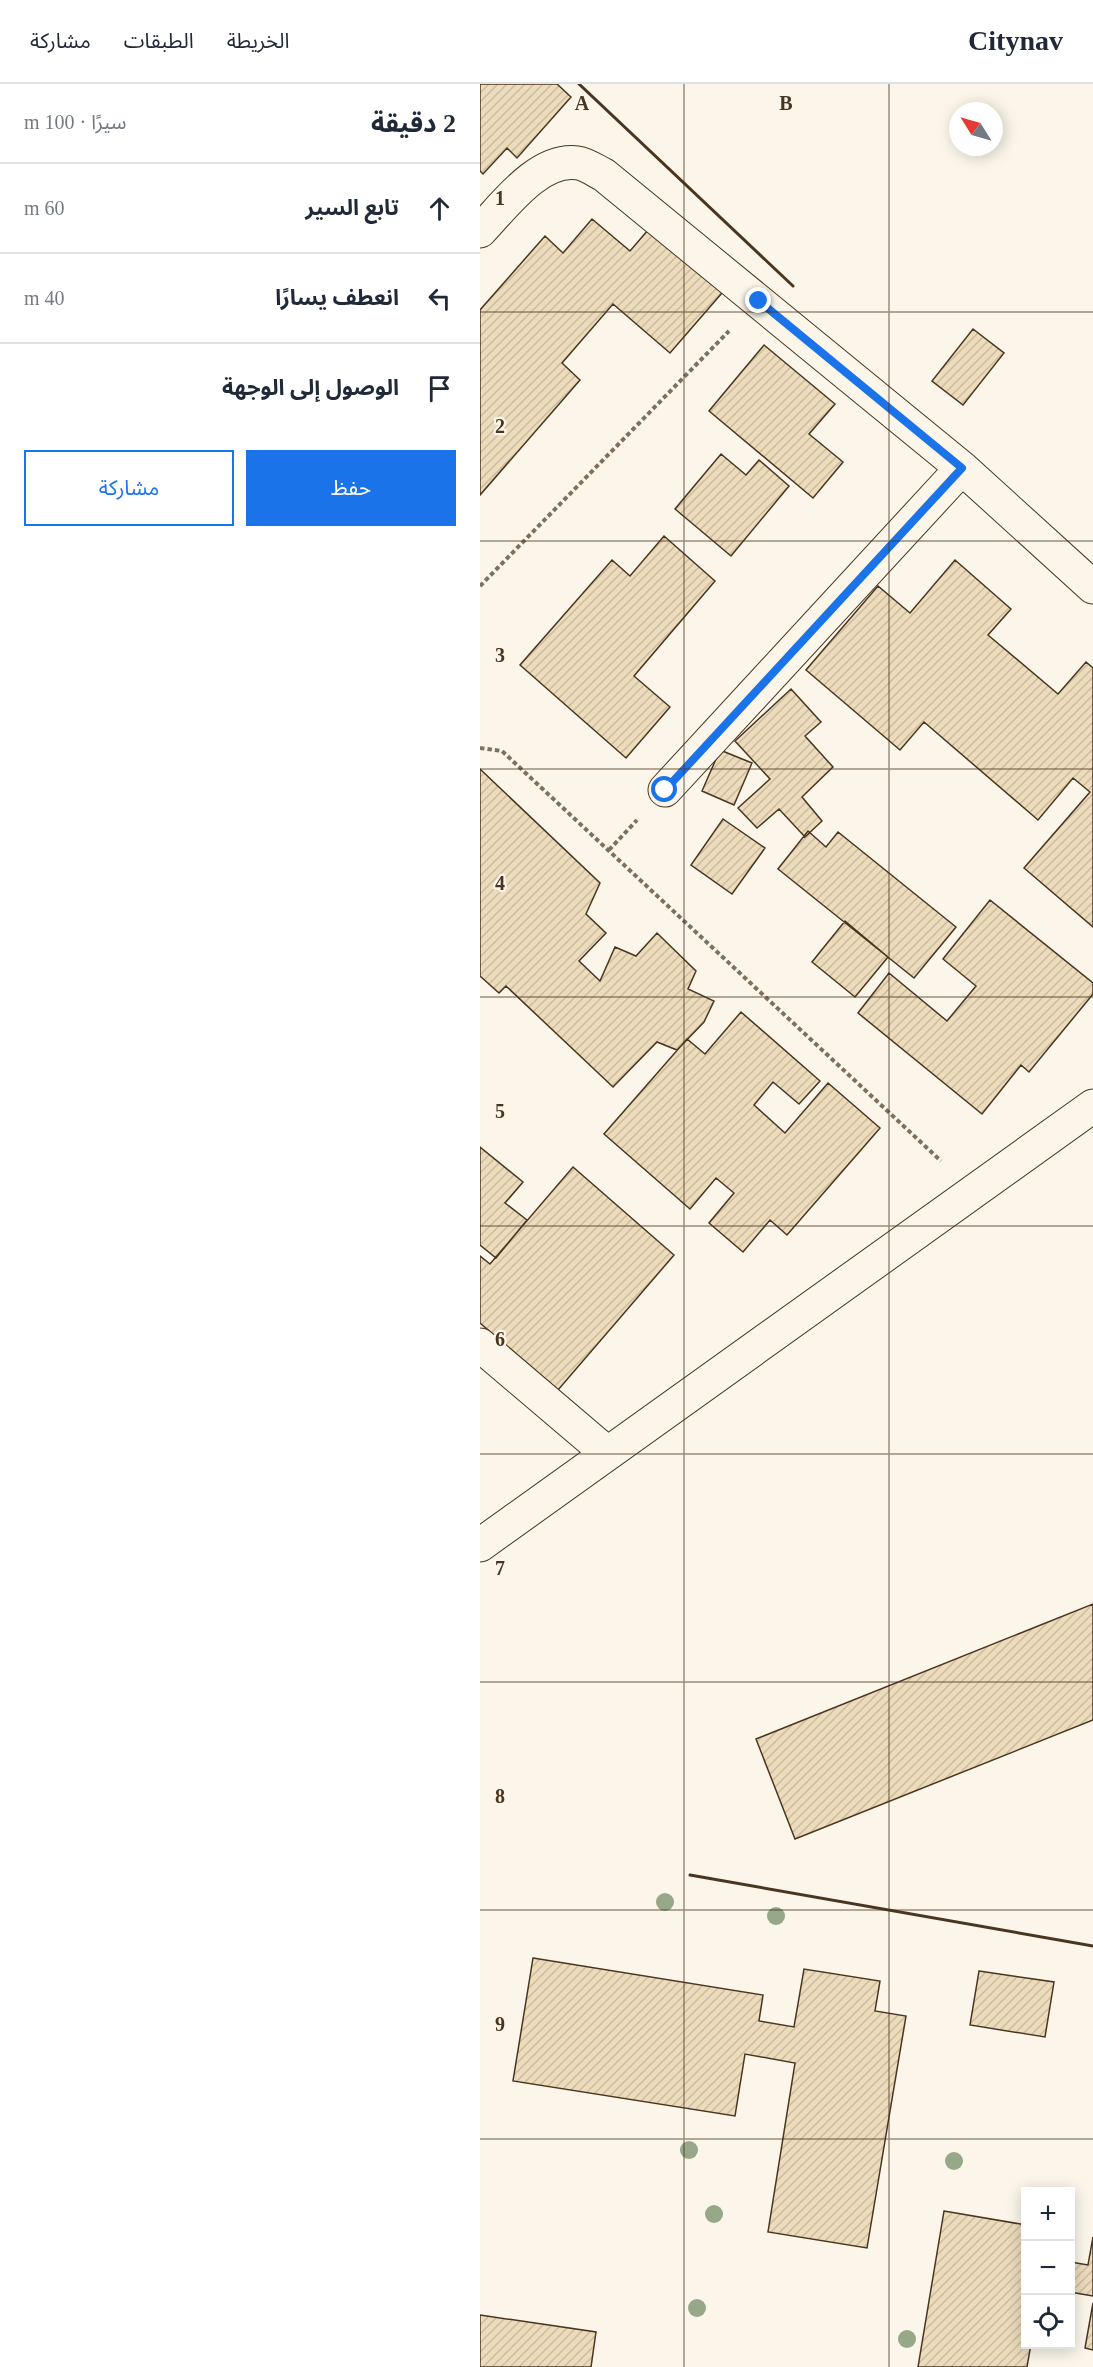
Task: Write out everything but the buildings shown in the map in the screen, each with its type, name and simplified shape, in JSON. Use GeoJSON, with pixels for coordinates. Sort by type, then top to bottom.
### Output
{"type":"FeatureCollection","features":[{"type":"Feature","properties":{"kind":"street"},"geometry":{"type":"LineString","coordinates":[[480,231],[530,180],[555,165],[579,163],[604,175],[962,468],[1093,587]]}},
{"type":"Feature","properties":{"kind":"street"},"geometry":{"type":"LineString","coordinates":[[665,790],[962,468]]}},
{"type":"Feature","properties":{"kind":"street"},"geometry":{"type":"LineString","coordinates":[[480,1545],[1093,1106]]}},
{"type":"Feature","properties":{"kind":"street"},"geometry":{"type":"LineString","coordinates":[[480,1345],[607,1453]]}},
{"type":"Feature","properties":{"kind":"path"},"geometry":{"type":"LineString","coordinates":[[480,586],[759,301]]}},
{"type":"Feature","properties":{"kind":"path"},"geometry":{"type":"LineString","coordinates":[[480,748],[502,751],[974,1192]]}},
{"type":"Feature","properties":{"kind":"wall"},"geometry":{"type":"LineString","coordinates":[[579,84],[793,286]]}},
{"type":"Feature","properties":{"kind":"wall"},"geometry":{"type":"LineString","coordinates":[[690,1875],[1093,1946]]}},
{"type":"Feature","properties":{"kind":"route"},"geometry":{"type":"LineString","coordinates":[[665,790],[962,468],[759,301]]}}]}
